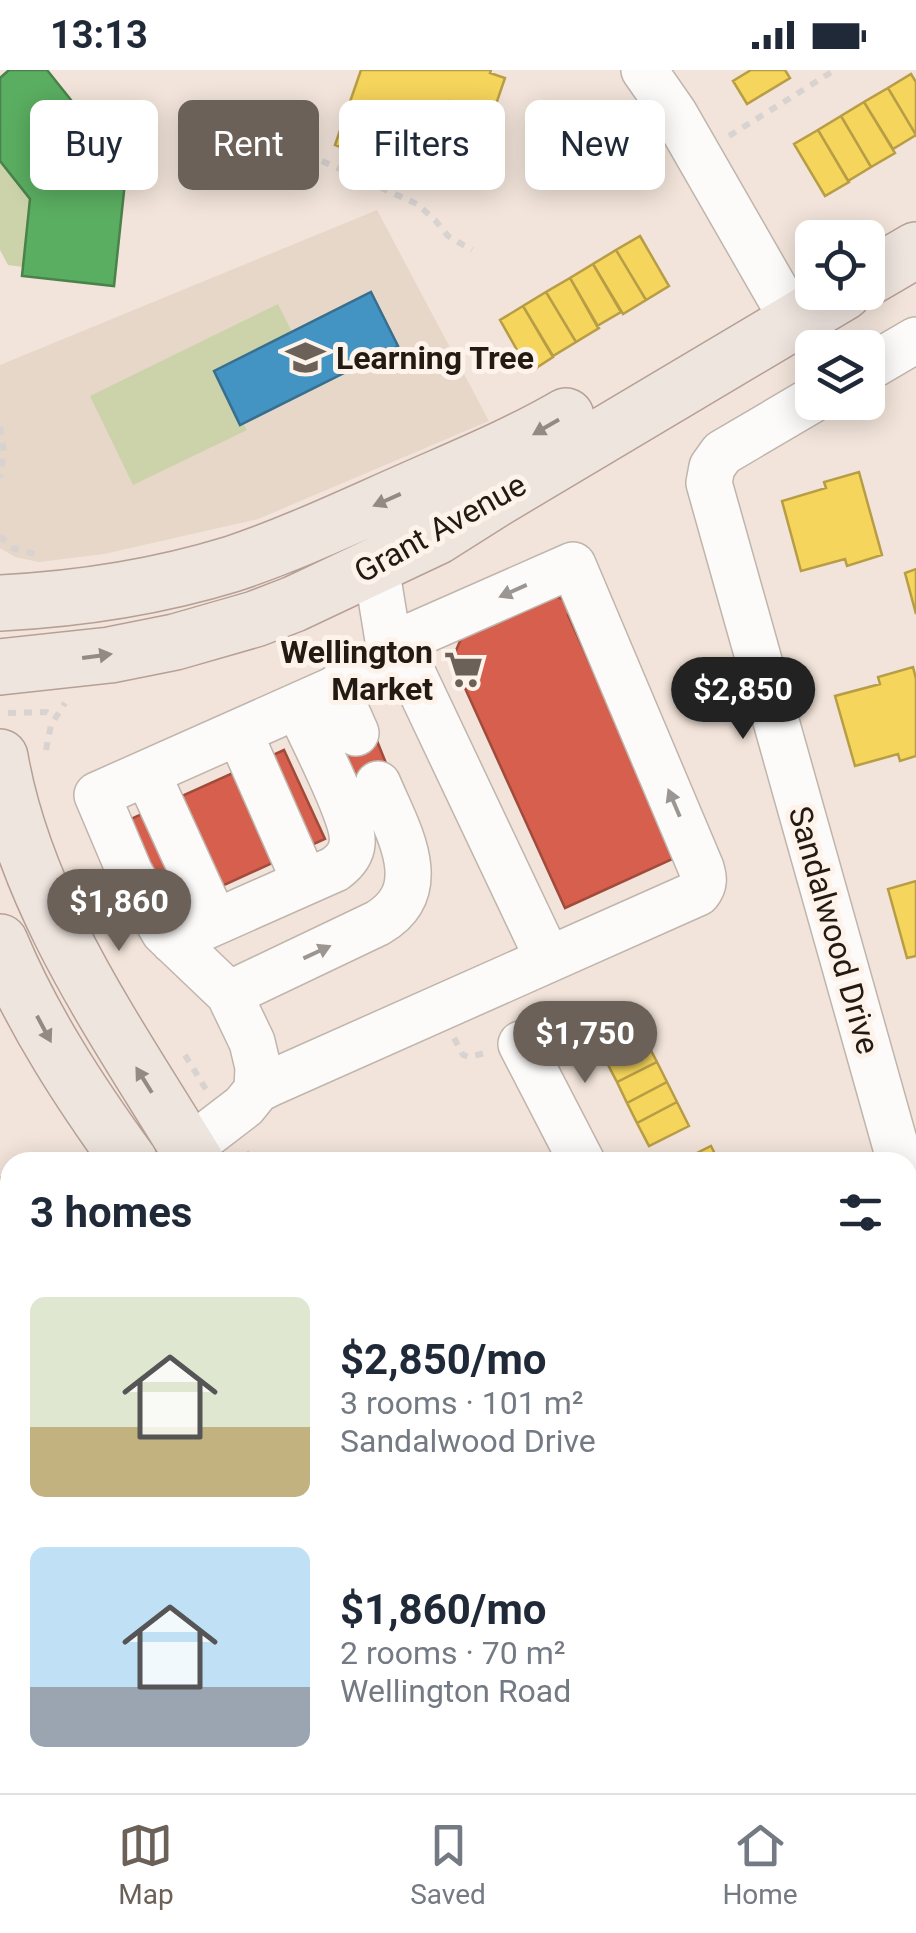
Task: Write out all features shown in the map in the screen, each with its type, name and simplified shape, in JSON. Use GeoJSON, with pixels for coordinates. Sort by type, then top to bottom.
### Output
{"type":"FeatureCollection","features":[{"type":"Feature","properties":{"kind":"main road"},"geometry":{"type":"LineString","coordinates":[[885,232],[916,213]]}},
{"type":"Feature","properties":{"kind":"main road"},"geometry":{"type":"LineString","coordinates":[[885,268],[916,250]]}},
{"type":"Feature","properties":{"kind":"main road","name":"Grant Avenue"},"geometry":{"type":"LineString","coordinates":[[0,667],[110,655],[175,642],[255,620],[324,591],[436,537],[486,480],[534,434],[795,296]]}},
{"type":"Feature","properties":{"kind":"main road","name":"Grant Avenue"},"geometry":{"type":"LineString","coordinates":[[0,603],[109,593],[178,579],[234,563],[361,512],[486,480]]}},
{"type":"Feature","properties":{"kind":"main road"},"geometry":{"type":"LineString","coordinates":[[0,757],[20,834],[46,901],[82,975],[190,1152]]}},
{"type":"Feature","properties":{"kind":"main road"},"geometry":{"type":"LineString","coordinates":[[0,942],[49,1039],[123,1152]]}},
{"type":"Feature","properties":{"kind":"street"},"geometry":{"type":"LineString","coordinates":[[644,70],[795,296]]}},
{"type":"Feature","properties":{"kind":"street"},"geometry":{"type":"LineString","coordinates":[[885,358],[916,340]]}},
{"type":"Feature","properties":{"kind":"street","name":"Sandalwood Drive"},"geometry":{"type":"LineString","coordinates":[[795,410],[722,453],[712,466],[710,483],[897,1152]]}},
{"type":"Feature","properties":{"kind":"street"},"geometry":{"type":"LineString","coordinates":[[196,1152],[257,1090],[703,887],[701,868],[573,565],[392,654],[317,697],[97,795],[144,900],[164,932],[228,994],[252,1042],[258,1067],[257,1090]]}},
{"type":"Feature","properties":{"kind":"street"},"geometry":{"type":"LineString","coordinates":[[376,566],[392,654]]}},
{"type":"Feature","properties":{"kind":"street"},"geometry":{"type":"LineString","coordinates":[[324,591],[414,676],[548,959]]}},
{"type":"Feature","properties":{"kind":"street"},"geometry":{"type":"LineString","coordinates":[[317,697],[356,733]]}},
{"type":"Feature","properties":{"kind":"street"},"geometry":{"type":"LineString","coordinates":[[174,941],[344,863],[352,850],[350,820],[317,697]]}},
{"type":"Feature","properties":{"kind":"street"},"geometry":{"type":"LineString","coordinates":[[238,732],[305,882]]}},
{"type":"Feature","properties":{"kind":"street"},"geometry":{"type":"LineString","coordinates":[[147,773],[215,922]]}},
{"type":"Feature","properties":{"kind":"street"},"geometry":{"type":"LineString","coordinates":[[228,994],[378,923],[397,909],[407,888],[405,852],[378,784]]}},
{"type":"Feature","properties":{"kind":"street"},"geometry":{"type":"LineString","coordinates":[[521,1044],[577,1152]]}},
{"type":"Feature","properties":{"kind":"path"},"geometry":{"type":"LineString","coordinates":[[698,156],[836,70]]}},
{"type":"Feature","properties":{"kind":"path"},"geometry":{"type":"LineString","coordinates":[[319,160],[416,204],[448,236],[472,250]]}},
{"type":"Feature","properties":{"kind":"path"},"geometry":{"type":"LineString","coordinates":[[0,427],[4,453],[0,478]]}},
{"type":"Feature","properties":{"kind":"path"},"geometry":{"type":"LineString","coordinates":[[0,536],[12,548],[35,554]]}},
{"type":"Feature","properties":{"kind":"path"},"geometry":{"type":"LineString","coordinates":[[0,713],[47,712],[55,717]]}},
{"type":"Feature","properties":{"kind":"path"},"geometry":{"type":"LineString","coordinates":[[440,1008],[463,1055],[521,1044]]}},
{"type":"Feature","properties":{"kind":"shaded area"},"geometry":{"type":"Polygon","coordinates":[[[377,210],[489,421],[258,519],[104,554],[39,562],[15,557],[0,548],[0,365],[377,210]]]}},
{"type":"Feature","properties":{"kind":"green space"},"geometry":{"type":"Polygon","coordinates":[[[0,161],[30,199],[23,267],[8,265],[0,250],[0,161]]]}},
{"type":"Feature","properties":{"kind":"green space"},"geometry":{"type":"Polygon","coordinates":[[[278,304],[292,332],[214,371],[239,424],[243,423],[247,430],[133,485],[90,396],[278,304]]]}},
{"type":"Feature","properties":{"kind":"building: Homes"},"geometry":{"type":"Polygon","coordinates":[[[361,70],[491,70],[490,73],[505,78],[497,100],[351,100],[361,70]]]}},
{"type":"Feature","properties":{"kind":"building: Homes"},"geometry":{"type":"Polygon","coordinates":[[[751,70],[785,70],[790,78],[747,104],[733,81],[751,70]]]}},
{"type":"Feature","properties":{"kind":"building: Homes"},"geometry":{"type":"Polygon","coordinates":[[[911,74],[916,82],[916,135],[888,88],[911,74]]]}},
{"type":"Feature","properties":{"kind":"building: Homes"},"geometry":{"type":"Polygon","coordinates":[[[888,88],[916,135],[893,149],[864,102],[888,88]]]}},
{"type":"Feature","properties":{"kind":"building: Homes"},"geometry":{"type":"Polygon","coordinates":[[[864,102],[895,153],[871,167],[841,116],[864,102]]]}},
{"type":"Feature","properties":{"kind":"building: Homes"},"geometry":{"type":"Polygon","coordinates":[[[841,116],[871,167],[848,181],[818,130],[841,116]]]}},
{"type":"Feature","properties":{"kind":"building: Homes"},"geometry":{"type":"Polygon","coordinates":[[[818,130],[849,182],[825,196],[794,144],[818,130]]]}},
{"type":"Feature","properties":{"kind":"building: Homes"},"geometry":{"type":"Polygon","coordinates":[[[640,236],[669,286],[646,300],[616,250],[640,236]]]}},
{"type":"Feature","properties":{"kind":"building: Homes"},"geometry":{"type":"Polygon","coordinates":[[[616,250],[646,300],[623,314],[593,264],[616,250]]]}},
{"type":"Feature","properties":{"kind":"building: Homes"},"geometry":{"type":"Polygon","coordinates":[[[593,264],[621,312],[597,326],[570,278],[593,264]]]}},
{"type":"Feature","properties":{"kind":"building: Homes"},"geometry":{"type":"Polygon","coordinates":[[[570,278],[599,328],[576,342],[546,292],[570,278]]]}},
{"type":"Feature","properties":{"kind":"building: Homes"},"geometry":{"type":"Polygon","coordinates":[[[546,292],[576,342],[553,356],[523,306],[546,292]]]}},
{"type":"Feature","properties":{"kind":"building: Homes"},"geometry":{"type":"Polygon","coordinates":[[[523,306],[553,357],[530,372],[512,352],[517,350],[500,320],[523,306]]]}},
{"type":"Feature","properties":{"kind":"building: Homes"},"geometry":{"type":"Polygon","coordinates":[[[859,472],[882,555],[847,566],[845,559],[801,571],[782,501],[826,488],[824,482],[859,472]]]}},
{"type":"Feature","properties":{"kind":"building: Homes"},"geometry":{"type":"Polygon","coordinates":[[[916,569],[916,614],[905,573],[916,569]]]}},
{"type":"Feature","properties":{"kind":"building: Homes"},"geometry":{"type":"Polygon","coordinates":[[[913,667],[916,756],[900,761],[898,754],[855,766],[835,696],[880,684],[878,677],[913,667]]]}},
{"type":"Feature","properties":{"kind":"building: Homes"},"geometry":{"type":"Polygon","coordinates":[[[916,881],[916,956],[907,958],[888,889],[916,881]]]}},
{"type":"Feature","properties":{"kind":"building: Homes"},"geometry":{"type":"Polygon","coordinates":[[[645,1039],[657,1062],[617,1082],[605,1059],[645,1039]]]}},
{"type":"Feature","properties":{"kind":"building: Homes"},"geometry":{"type":"Polygon","coordinates":[[[657,1062],[667,1082],[627,1103],[617,1082],[657,1062]]]}},
{"type":"Feature","properties":{"kind":"building: Homes"},"geometry":{"type":"Polygon","coordinates":[[[667,1082],[677,1102],[637,1123],[627,1103],[667,1082]]]}},
{"type":"Feature","properties":{"kind":"building: Homes"},"geometry":{"type":"Polygon","coordinates":[[[677,1102],[689,1126],[649,1146],[637,1123],[677,1102]]]}},
{"type":"Feature","properties":{"kind":"building: Shops"},"geometry":{"type":"Polygon","coordinates":[[[545,592],[570,602],[574,612],[568,615],[677,857],[565,908],[464,686],[469,684],[455,653],[465,629],[545,592]]]}},
{"type":"Feature","properties":{"kind":"building: Shops"},"geometry":{"type":"Polygon","coordinates":[[[371,726],[392,778],[359,792],[337,741],[371,726]]]}},
{"type":"Feature","properties":{"kind":"building: Shops"},"geometry":{"type":"Polygon","coordinates":[[[284,750],[325,839],[165,912],[124,822],[284,750]]]}},
{"type":"Feature","properties":{"kind":"building: Schools","name":"Learning Tree"},"geometry":{"type":"Polygon","coordinates":[[[371,292],[398,346],[240,425],[214,371],[371,292]]]}},
{"type":"Feature","properties":{"kind":"building: Public"},"geometry":{"type":"Polygon","coordinates":[[[9,70],[47,70],[71,100],[30,100],[30,190],[124,190],[114,286],[22,276],[30,199],[0,161],[0,78],[9,70]]]}},
{"type":"Feature","properties":{"kind":"place","name":"Learning Tree"},"geometry":{"type":"Point","coordinates":[306,358]}},
{"type":"Feature","properties":{"kind":"place","name":"Wellington Market"},"geometry":{"type":"Point","coordinates":[463,670]}}]}
